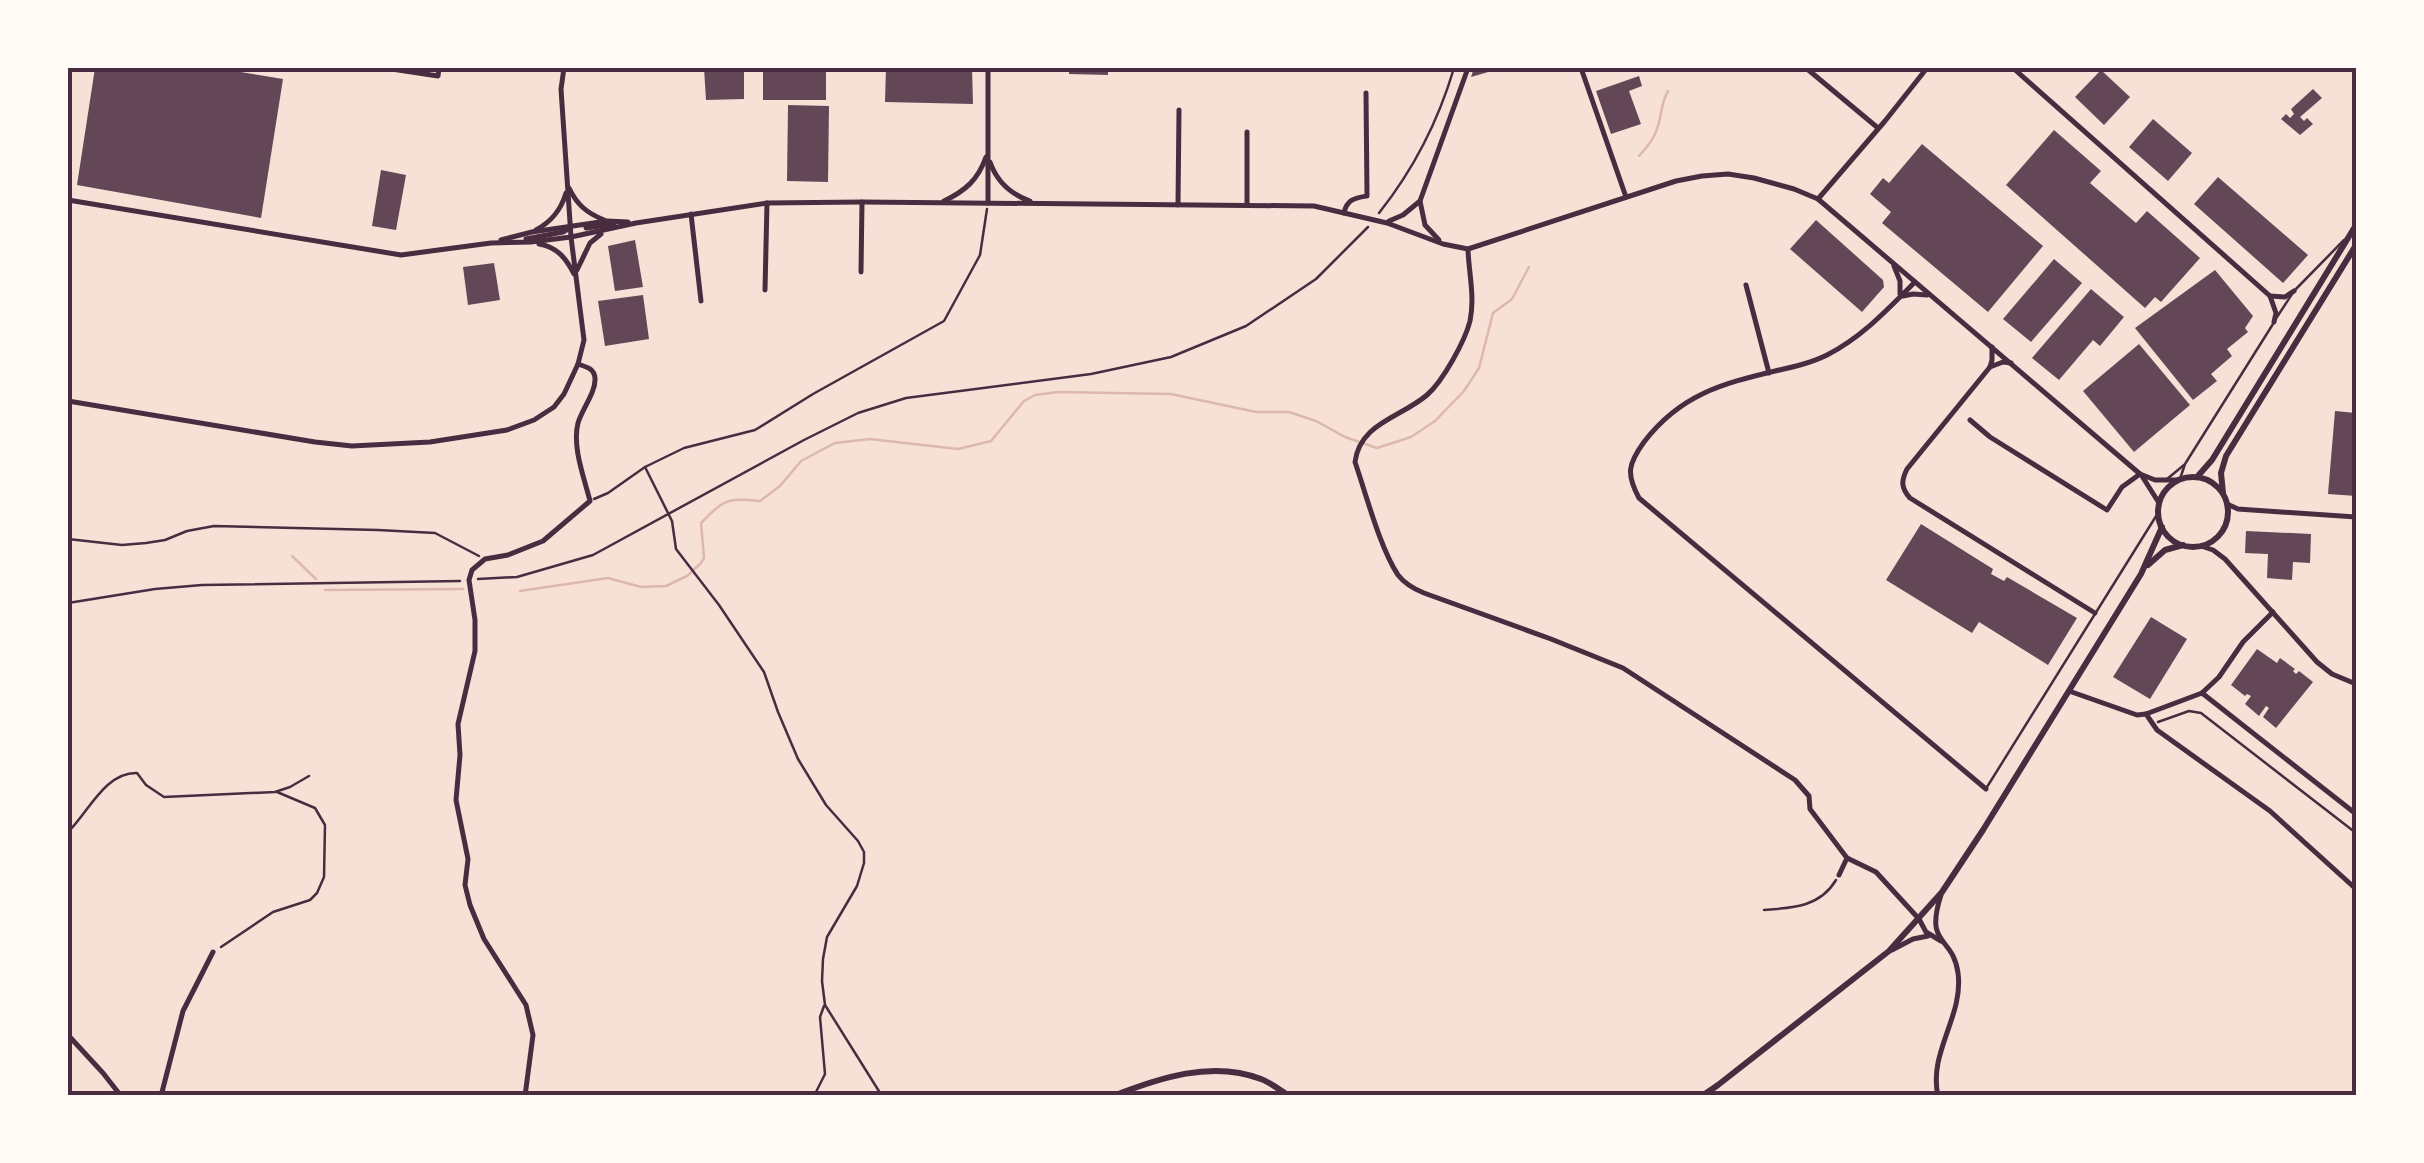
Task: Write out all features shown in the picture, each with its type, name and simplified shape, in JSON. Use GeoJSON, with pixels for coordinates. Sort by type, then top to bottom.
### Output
{"type":"FeatureCollection","features":[{"type":"Feature","properties":{"kind":"street"},"geometry":{"type":"LineString","coordinates":[[385,68],[438,76],[439,68]]}},
{"type":"Feature","properties":{"kind":"street"},"geometry":{"type":"LineString","coordinates":[[68,401],[352,446],[430,442],[507,430],[554,407],[572,381],[584,340],[571,237],[560,88],[562,68]]}},
{"type":"Feature","properties":{"kind":"street"},"geometry":{"type":"LineString","coordinates":[[988,68],[988,203]]}},
{"type":"Feature","properties":{"kind":"street"},"geometry":{"type":"LineString","coordinates":[[1387,223],[1420,200],[1468,68]]}},
{"type":"Feature","properties":{"kind":"street"},"geometry":{"type":"LineString","coordinates":[[1581,68],[1627,198]]}},
{"type":"Feature","properties":{"kind":"street"},"geometry":{"type":"LineString","coordinates":[[1806,68],[1878,128]]}},
{"type":"Feature","properties":{"kind":"street"},"geometry":{"type":"LineString","coordinates":[[1818,199],[1926,68]]}},
{"type":"Feature","properties":{"kind":"street"},"geometry":{"type":"LineString","coordinates":[[2012,68],[2270,296],[2276,313],[2274,322]]}},
{"type":"Feature","properties":{"kind":"street"},"geometry":{"type":"LineString","coordinates":[[1344,212],[1352,199],[1367,196],[1366,93]]}},
{"type":"Feature","properties":{"kind":"street"},"geometry":{"type":"LineString","coordinates":[[1178,205],[1179,110]]}},
{"type":"Feature","properties":{"kind":"street"},"geometry":{"type":"LineString","coordinates":[[1247,132],[1247,205]]}},
{"type":"Feature","properties":{"kind":"street"},"geometry":{"type":"LineString","coordinates":[[940,203],[974,181],[988,154]]}},
{"type":"Feature","properties":{"kind":"street"},"geometry":{"type":"LineString","coordinates":[[988,154],[1001,184],[1021,198],[1039,204]]}},
{"type":"Feature","properties":{"kind":"street"},"geometry":{"type":"LineString","coordinates":[[68,200],[401,255],[571,237],[768,203],[862,202],[1314,206],[1387,223],[1468,249],[1676,181],[1728,174],[1794,189],[1818,199],[2140,474],[2159,503]]}},
{"type":"Feature","properties":{"kind":"street"},"geometry":{"type":"LineString","coordinates":[[568,186],[585,210],[607,221]]}},
{"type":"Feature","properties":{"kind":"street"},"geometry":{"type":"LineString","coordinates":[[532,232],[559,210],[568,186]]}},
{"type":"Feature","properties":{"kind":"street"},"geometry":{"type":"LineString","coordinates":[[1420,200],[1424,224],[1443,244]]}},
{"type":"Feature","properties":{"kind":"street"},"geometry":{"type":"LineString","coordinates":[[861,272],[862,202]]}},
{"type":"Feature","properties":{"kind":"street"},"geometry":{"type":"LineString","coordinates":[[766,290],[768,203]]}},
{"type":"Feature","properties":{"kind":"street"},"geometry":{"type":"LineString","coordinates":[[691,214],[701,301]]}},
{"type":"Feature","properties":{"kind":"street"},"geometry":{"type":"LineString","coordinates":[[491,244],[532,232],[607,221],[636,223]]}},
{"type":"Feature","properties":{"kind":"street"},"geometry":{"type":"LineString","coordinates":[[571,237],[578,229],[624,222]]}},
{"type":"Feature","properties":{"kind":"street"},"geometry":{"type":"LineString","coordinates":[[514,242],[564,232],[571,227]]}},
{"type":"Feature","properties":{"kind":"street"},"geometry":{"type":"LineString","coordinates":[[2197,476],[2212,460],[2354,229]]}},
{"type":"Feature","properties":{"kind":"street"},"geometry":{"type":"LineString","coordinates":[[576,278],[590,243],[606,230]]}},
{"type":"Feature","properties":{"kind":"street"},"geometry":{"type":"LineString","coordinates":[[531,242],[557,250],[576,278]]}},
{"type":"Feature","properties":{"kind":"street"},"geometry":{"type":"LineString","coordinates":[[2201,546],[2214,540],[2228,518],[2221,473],[2226,456],[2356,244]]}},
{"type":"Feature","properties":{"kind":"street"},"geometry":{"type":"LineString","coordinates":[[1468,249],[1472,310],[1466,335],[1431,391],[1364,436],[1356,451],[1355,462],[1394,568],[1406,584],[1424,594],[1552,638],[1623,668],[1795,780],[1809,796],[1810,809],[1847,858],[1876,872],[1919,919],[1932,926],[1934,934],[1951,952],[1958,974],[1956,1001],[1936,1063],[1938,1096]]}},
{"type":"Feature","properties":{"kind":"street"},"geometry":{"type":"LineString","coordinates":[[1893,263],[1900,280],[1900,297]]}},
{"type":"Feature","properties":{"kind":"street"},"geometry":{"type":"LineString","coordinates":[[1914,282],[1863,333],[1821,358],[1729,382],[1684,402],[1654,430],[1635,455],[1630,469],[1639,498],[1986,790]]}},
{"type":"Feature","properties":{"kind":"street"},"geometry":{"type":"LineString","coordinates":[[1746,285],[1768,372]]}},
{"type":"Feature","properties":{"kind":"street"},"geometry":{"type":"LineString","coordinates":[[2270,296],[2284,297],[2294,291]]}},
{"type":"Feature","properties":{"kind":"street"},"geometry":{"type":"LineString","coordinates":[[1900,297],[1931,296]]}},
{"type":"Feature","properties":{"kind":"street"},"geometry":{"type":"LineString","coordinates":[[1992,346],[1990,367],[1907,469],[1902,478],[1903,491],[2095,613]]}},
{"type":"Feature","properties":{"kind":"street"},"geometry":{"type":"LineString","coordinates":[[1990,367],[2012,363]]}},
{"type":"Feature","properties":{"kind":"street"},"geometry":{"type":"LineString","coordinates":[[525,1096],[532,1023],[526,1005],[484,939],[465,885],[468,859],[456,800],[458,724],[475,650],[469,580],[472,570],[485,559],[508,555],[542,541],[590,501],[576,436],[595,375],[590,368],[578,364]]}},
{"type":"Feature","properties":{"kind":"street"},"geometry":{"type":"LineString","coordinates":[[1970,420],[1990,437],[2107,510],[2122,487],[2140,474]]}},
{"type":"Feature","properties":{"kind":"street"},"geometry":{"type":"LineString","coordinates":[[2140,474],[2155,480],[2197,476],[2223,493]]}},
{"type":"Feature","properties":{"kind":"street"},"geometry":{"type":"LineString","coordinates":[[2179,479],[2163,493],[2158,512],[2162,527],[2182,545]]}},
{"type":"Feature","properties":{"kind":"street"},"geometry":{"type":"LineString","coordinates":[[2228,504],[2238,509],[2356,517]]}},
{"type":"Feature","properties":{"kind":"street"},"geometry":{"type":"LineString","coordinates":[[1890,951],[1942,892],[1983,830],[2141,574],[2162,527]]}},
{"type":"Feature","properties":{"kind":"street"},"geometry":{"type":"LineString","coordinates":[[2141,574],[2158,554],[2172,547],[2201,546],[2219,553],[2317,662],[2332,674],[2356,684]]}},
{"type":"Feature","properties":{"kind":"street"},"geometry":{"type":"LineString","coordinates":[[2069,691],[2128,713],[2146,714],[2202,693],[2273,612]]}},
{"type":"Feature","properties":{"kind":"street"},"geometry":{"type":"LineString","coordinates":[[2202,693],[2356,814]]}},
{"type":"Feature","properties":{"kind":"street"},"geometry":{"type":"LineString","coordinates":[[2146,714],[2158,730],[2270,811],[2356,889]]}},
{"type":"Feature","properties":{"kind":"street"},"geometry":{"type":"LineString","coordinates":[[1839,874],[1847,858]]}},
{"type":"Feature","properties":{"kind":"street"},"geometry":{"type":"LineString","coordinates":[[1934,934],[1934,914],[1942,892]]}},
{"type":"Feature","properties":{"kind":"street"},"geometry":{"type":"LineString","coordinates":[[1702,1096],[1890,951],[1912,939],[1934,934]]}},
{"type":"Feature","properties":{"kind":"street"},"geometry":{"type":"LineString","coordinates":[[162,1096],[183,1012],[213,952]]}},
{"type":"Feature","properties":{"kind":"street"},"geometry":{"type":"LineString","coordinates":[[68,1036],[121,1096]]}},
{"type":"Feature","properties":{"kind":"street"},"geometry":{"type":"LineString","coordinates":[[1113,1096],[1176,1074],[1226,1071],[1263,1080],[1289,1096]]}},
{"type":"Feature","properties":{"kind":"lane"},"geometry":{"type":"LineString","coordinates":[[2179,479],[2294,291],[2354,229]]}},
{"type":"Feature","properties":{"kind":"lane"},"geometry":{"type":"LineString","coordinates":[[2165,480],[2185,464]]}},
{"type":"Feature","properties":{"kind":"lane"},"geometry":{"type":"LineString","coordinates":[[1986,790],[2158,512]]}},
{"type":"Feature","properties":{"kind":"path"},"geometry":{"type":"LineString","coordinates":[[1384,207],[1425,145],[1454,68]]}},
{"type":"Feature","properties":{"kind":"path"},"geometry":{"type":"LineString","coordinates":[[590,501],[684,448],[755,430],[944,322],[980,255],[988,203]]}},
{"type":"Feature","properties":{"kind":"path"},"geometry":{"type":"LineString","coordinates":[[68,603],[202,585],[517,577],[593,555],[804,440],[890,403],[1091,374],[1171,357],[1246,326],[1316,279],[1366,228]]}},
{"type":"Feature","properties":{"kind":"path"},"geometry":{"type":"LineString","coordinates":[[645,467],[672,521],[676,550],[764,672],[798,759],[826,805],[864,852],[856,886],[827,937],[822,959],[825,1005],[820,1017],[825,1074],[814,1096]]}},
{"type":"Feature","properties":{"kind":"path"},"geometry":{"type":"LineString","coordinates":[[68,539],[146,544],[214,526],[378,530],[435,534],[485,559]]}},
{"type":"Feature","properties":{"kind":"path"},"geometry":{"type":"LineString","coordinates":[[2152,724],[2188,710],[2200,713],[2356,833]]}},
{"type":"Feature","properties":{"kind":"path"},"geometry":{"type":"LineString","coordinates":[[68,832],[104,788],[126,772],[137,773],[164,796],[275,792],[310,776]]}},
{"type":"Feature","properties":{"kind":"path"},"geometry":{"type":"LineString","coordinates":[[213,952],[272,912],[310,900],[324,877],[325,825],[315,808],[275,792]]}},
{"type":"Feature","properties":{"kind":"path"},"geometry":{"type":"LineString","coordinates":[[1764,910],[1796,907],[1819,899],[1831,889],[1839,874]]}},
{"type":"Feature","properties":{"kind":"path"},"geometry":{"type":"LineString","coordinates":[[825,1005],[882,1096]]}},
{"type":"Feature","properties":{"kind":"building"},"geometry":{"type":"Polygon","coordinates":[[[95,68],[216,68],[283,79],[261,218],[77,185],[95,68]]]}},
{"type":"Feature","properties":{"kind":"building"},"geometry":{"type":"Polygon","coordinates":[[[704,68],[744,68],[744,99],[706,100],[704,68]]]}},
{"type":"Feature","properties":{"kind":"building"},"geometry":{"type":"Polygon","coordinates":[[[763,68],[826,68],[826,100],[763,100],[763,68]]]}},
{"type":"Feature","properties":{"kind":"building"},"geometry":{"type":"Polygon","coordinates":[[[886,68],[972,68],[973,104],[885,102],[886,68]]]}},
{"type":"Feature","properties":{"kind":"building"},"geometry":{"type":"Polygon","coordinates":[[[1069,68],[1108,68],[1108,75],[1069,74],[1069,68]]]}},
{"type":"Feature","properties":{"kind":"building"},"geometry":{"type":"Polygon","coordinates":[[[1474,68],[1502,68],[1471,77],[1474,68]]]}},
{"type":"Feature","properties":{"kind":"building"},"geometry":{"type":"Polygon","coordinates":[[[2101,70],[2130,97],[2104,125],[2075,97],[2101,70]]]}},
{"type":"Feature","properties":{"kind":"building"},"geometry":{"type":"Polygon","coordinates":[[[1639,76],[1642,86],[1629,91],[1641,124],[1611,134],[1596,91],[1639,76]]]}},
{"type":"Feature","properties":{"kind":"building"},"geometry":{"type":"Polygon","coordinates":[[[2313,89],[2322,98],[2300,117],[2313,124],[2300,135],[2281,119],[2286,114],[2290,118],[2294,114],[2291,109],[2313,89]]]}},
{"type":"Feature","properties":{"kind":"building"},"geometry":{"type":"Polygon","coordinates":[[[788,105],[829,106],[828,182],[787,181],[788,105]]]}},
{"type":"Feature","properties":{"kind":"building"},"geometry":{"type":"Polygon","coordinates":[[[2153,119],[2192,153],[2168,181],[2129,147],[2153,119]]]}},
{"type":"Feature","properties":{"kind":"building"},"geometry":{"type":"Polygon","coordinates":[[[2054,130],[2101,171],[2090,183],[2136,223],[2147,211],[2200,258],[2161,302],[2155,297],[2145,308],[2006,185],[2054,130]]]}},
{"type":"Feature","properties":{"kind":"building"},"geometry":{"type":"Polygon","coordinates":[[[1922,144],[2043,246],[1988,312],[1882,223],[1891,212],[1870,194],[1883,178],[1889,183],[1922,144]]]}},
{"type":"Feature","properties":{"kind":"building"},"geometry":{"type":"Polygon","coordinates":[[[381,170],[406,175],[396,230],[372,226],[381,170]]]}},
{"type":"Feature","properties":{"kind":"building"},"geometry":{"type":"Polygon","coordinates":[[[2218,177],[2308,255],[2283,283],[2194,204],[2218,177]]]}},
{"type":"Feature","properties":{"kind":"building"},"geometry":{"type":"Polygon","coordinates":[[[1816,220],[1883,280],[1884,287],[1862,312],[1790,249],[1816,220]]]}},
{"type":"Feature","properties":{"kind":"building"},"geometry":{"type":"Polygon","coordinates":[[[635,240],[643,287],[615,291],[608,246],[635,240]]]}},
{"type":"Feature","properties":{"kind":"building"},"geometry":{"type":"Polygon","coordinates":[[[2054,259],[2082,283],[2031,342],[2003,319],[2054,259]]]}},
{"type":"Feature","properties":{"kind":"building"},"geometry":{"type":"Polygon","coordinates":[[[494,263],[500,300],[468,305],[463,267],[494,263]]]}},
{"type":"Feature","properties":{"kind":"building"},"geometry":{"type":"Polygon","coordinates":[[[2215,270],[2253,316],[2245,328],[2248,332],[2227,349],[2232,356],[2211,374],[2217,381],[2193,400],[2135,328],[2215,270]]]}},
{"type":"Feature","properties":{"kind":"building"},"geometry":{"type":"Polygon","coordinates":[[[2091,289],[2124,317],[2100,346],[2093,340],[2059,380],[2032,358],[2091,289]]]}},
{"type":"Feature","properties":{"kind":"building"},"geometry":{"type":"Polygon","coordinates":[[[643,295],[649,339],[605,346],[598,301],[643,295]]]}},
{"type":"Feature","properties":{"kind":"building"},"geometry":{"type":"Polygon","coordinates":[[[2139,344],[2190,405],[2134,452],[2083,391],[2139,344]]]}},
{"type":"Feature","properties":{"kind":"building"},"geometry":{"type":"Polygon","coordinates":[[[2335,411],[2356,413],[2356,496],[2328,494],[2335,411]]]}},
{"type":"Feature","properties":{"kind":"building"},"geometry":{"type":"Polygon","coordinates":[[[1921,524],[1993,569],[1991,574],[2004,581],[2007,577],[2077,618],[2048,665],[1979,622],[1972,633],[1886,580],[1921,524]]]}},
{"type":"Feature","properties":{"kind":"building"},"geometry":{"type":"Polygon","coordinates":[[[2246,531],[2311,534],[2310,563],[2293,562],[2292,580],[2267,578],[2268,554],[2245,553],[2246,531]]]}},
{"type":"Feature","properties":{"kind":"building"},"geometry":{"type":"Polygon","coordinates":[[[2151,617],[2187,639],[2150,699],[2113,677],[2151,617]]]}},
{"type":"Feature","properties":{"kind":"building"},"geometry":{"type":"Polygon","coordinates":[[[2257,649],[2277,663],[2280,658],[2296,674],[2299,671],[2313,682],[2276,728],[2263,717],[2269,708],[2266,706],[2259,716],[2245,704],[2251,696],[2231,685],[2257,649]]]}},
{"type":"Feature","properties":{"kind":"waterway"},"geometry":{"type":"LineString","coordinates":[[1639,156],[1655,134],[1668,91]]}},
{"type":"Feature","properties":{"kind":"waterway"},"geometry":{"type":"LineString","coordinates":[[520,591],[608,578],[641,587],[666,586],[687,576],[701,563],[701,523],[716,509],[733,500],[760,501],[780,486],[801,461],[835,443],[870,439],[958,449],[991,441],[1024,401],[1035,395],[1171,394],[1256,412],[1289,412],[1377,448],[1411,437],[1435,421],[1464,391],[1479,368],[1493,313],[1512,299],[1529,267]]}},
{"type":"Feature","properties":{"kind":"waterway"},"geometry":{"type":"LineString","coordinates":[[292,556],[316,579]]}},
{"type":"Feature","properties":{"kind":"waterway"},"geometry":{"type":"LineString","coordinates":[[325,590],[463,589]]}}]}
